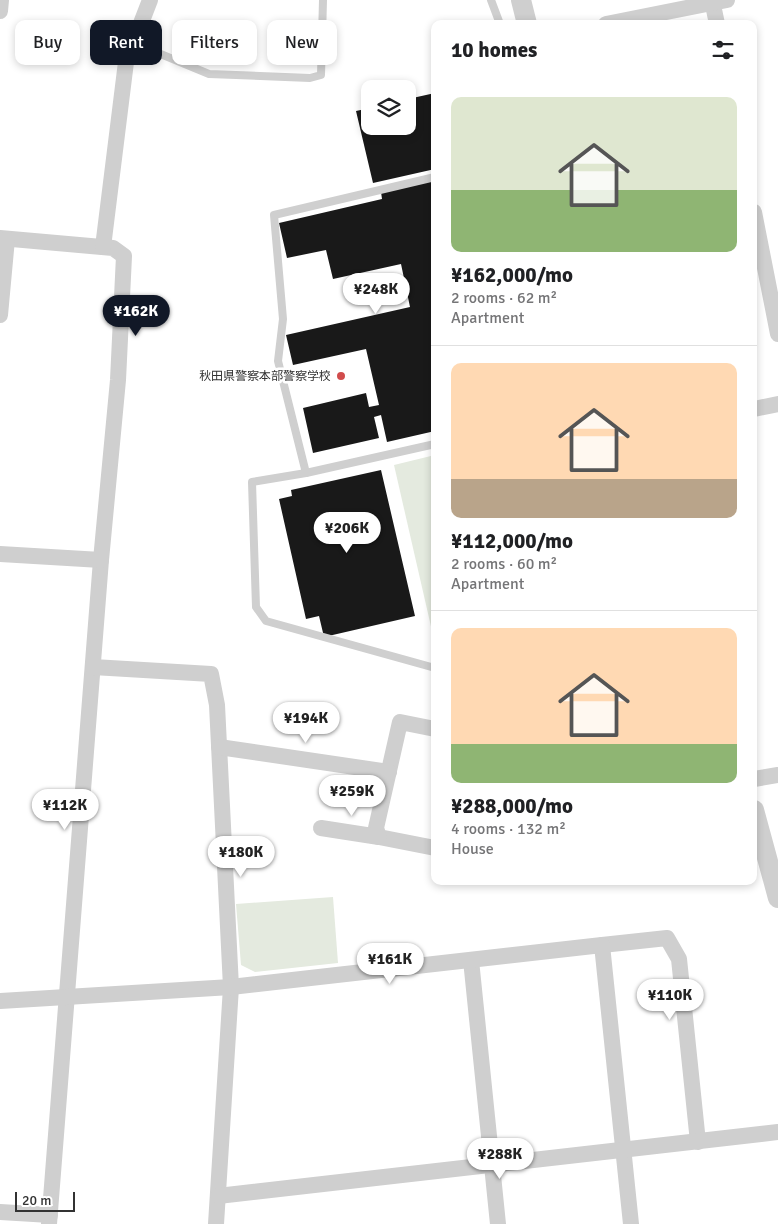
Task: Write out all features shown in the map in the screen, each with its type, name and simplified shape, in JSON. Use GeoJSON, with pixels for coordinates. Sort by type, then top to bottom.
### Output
{"type":"FeatureCollection","features":[{"type":"Feature","properties":{"kind":"street"},"geometry":{"type":"LineString","coordinates":[[0,11],[1,0]]}},
{"type":"Feature","properties":{"kind":"street"},"geometry":{"type":"LineString","coordinates":[[143,20],[150,0]]}},
{"type":"Feature","properties":{"kind":"street"},"geometry":{"type":"LineString","coordinates":[[522,0],[526,20]]}},
{"type":"Feature","properties":{"kind":"street"},"geometry":{"type":"LineString","coordinates":[[625,20],[717,1],[716,20]]}},
{"type":"Feature","properties":{"kind":"street"},"geometry":{"type":"LineString","coordinates":[[103,247],[126,65]]}},
{"type":"Feature","properties":{"kind":"street"},"geometry":{"type":"LineString","coordinates":[[757,227],[778,334]]}},
{"type":"Feature","properties":{"kind":"street"},"geometry":{"type":"LineString","coordinates":[[0,315],[4,238],[113,248],[124,256],[118,380],[101,560],[68,998],[49,1220],[0,1212]]}},
{"type":"Feature","properties":{"kind":"street"},"geometry":{"type":"LineString","coordinates":[[757,408],[778,404]]}},
{"type":"Feature","properties":{"kind":"street"},"geometry":{"type":"LineString","coordinates":[[0,554],[101,560]]}},
{"type":"Feature","properties":{"kind":"street"},"geometry":{"type":"LineString","coordinates":[[93,667],[211,674],[217,705],[231,987],[216,1224]]}},
{"type":"Feature","properties":{"kind":"street"},"geometry":{"type":"LineString","coordinates":[[379,837],[376,828],[400,722],[431,728]]}},
{"type":"Feature","properties":{"kind":"street"},"geometry":{"type":"LineString","coordinates":[[219,747],[389,772]]}},
{"type":"Feature","properties":{"kind":"street"},"geometry":{"type":"LineString","coordinates":[[757,778],[778,775]]}},
{"type":"Feature","properties":{"kind":"street"},"geometry":{"type":"LineString","coordinates":[[757,821],[778,898]]}},
{"type":"Feature","properties":{"kind":"street"},"geometry":{"type":"LineString","coordinates":[[321,828],[431,847]]}},
{"type":"Feature","properties":{"kind":"street"},"geometry":{"type":"LineString","coordinates":[[0,1001],[231,987],[667,938],[679,959],[698,1142]]}},
{"type":"Feature","properties":{"kind":"street"},"geometry":{"type":"LineString","coordinates":[[602,945],[632,1224]]}},
{"type":"Feature","properties":{"kind":"street"},"geometry":{"type":"LineString","coordinates":[[471,960],[498,1224]]}},
{"type":"Feature","properties":{"kind":"street"},"geometry":{"type":"LineString","coordinates":[[218,1196],[778,1132]]}},
{"type":"Feature","properties":{"kind":"lane"},"geometry":{"type":"LineString","coordinates":[[162,55],[209,74],[316,77],[321,75],[323,0]]}},
{"type":"Feature","properties":{"kind":"lane"},"geometry":{"type":"LineString","coordinates":[[491,0],[498,20]]}},
{"type":"Feature","properties":{"kind":"lane"},"geometry":{"type":"LineString","coordinates":[[306,473],[278,361],[283,319],[274,215],[431,178]]}},
{"type":"Feature","properties":{"kind":"lane"},"geometry":{"type":"LineString","coordinates":[[431,445],[306,473],[252,482],[256,607],[266,621],[431,667]]}},
{"type":"Feature","properties":{"kind":"shaded area"},"geometry":{"type":"Polygon","coordinates":[[[431,456],[431,627],[394,465],[431,456]]]}},
{"type":"Feature","properties":{"kind":"shaded area"},"geometry":{"type":"Polygon","coordinates":[[[333,897],[338,963],[255,972],[241,965],[236,904],[333,897]]]}},
{"type":"Feature","properties":{"kind":"building"},"geometry":{"type":"Polygon","coordinates":[[[431,94],[431,170],[373,183],[362,135],[416,135],[416,97],[431,94]]]}},
{"type":"Feature","properties":{"kind":"building"},"geometry":{"type":"Polygon","coordinates":[[[361,110],[361,132],[356,111],[361,110]]]}},
{"type":"Feature","properties":{"kind":"building"},"geometry":{"type":"Polygon","coordinates":[[[431,181],[431,432],[387,442],[381,415],[374,417],[379,438],[313,453],[303,408],[366,393],[369,407],[379,405],[366,349],[293,365],[286,335],[410,307],[401,264],[333,279],[326,250],[287,258],[279,223],[382,199],[381,192],[431,181]]]}},
{"type":"Feature","properties":{"kind":"building"},"geometry":{"type":"Polygon","coordinates":[[[381,470],[415,616],[324,637],[319,616],[306,619],[279,499],[292,496],[291,490],[381,470]]]}},
{"type":"Feature","properties":{"kind":"place","name":"秋田県警察本部警察学校"},"geometry":{"type":"Point","coordinates":[341,376]}}]}
